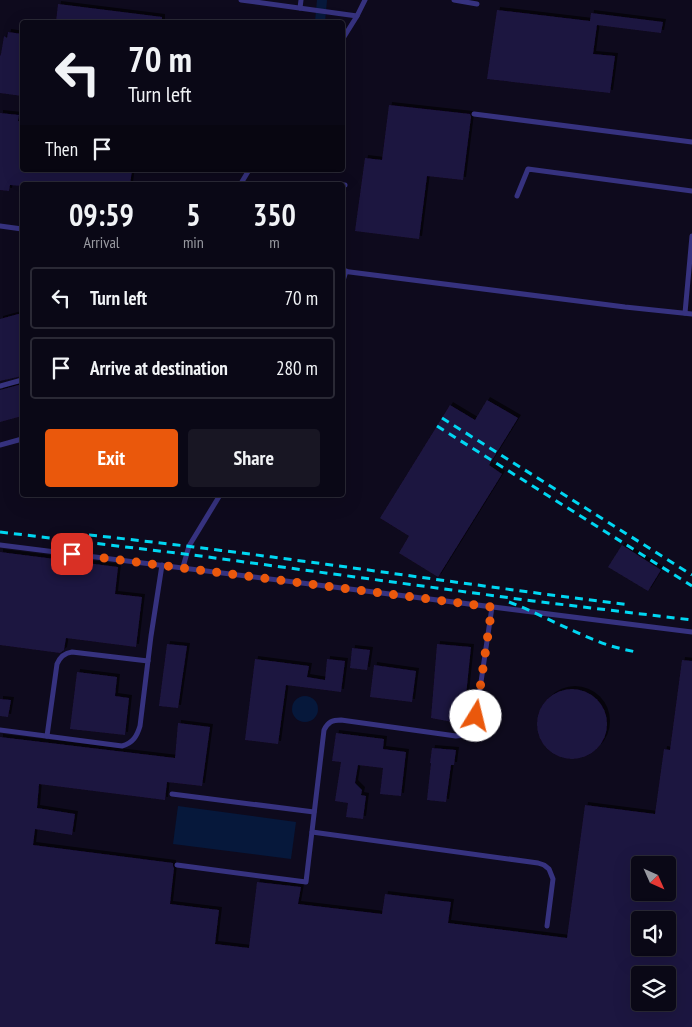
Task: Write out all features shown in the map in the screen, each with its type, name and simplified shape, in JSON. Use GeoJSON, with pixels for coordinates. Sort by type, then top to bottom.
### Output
{"type":"FeatureCollection","features":[{"type":"Feature","properties":{"kind":"lane"},"geometry":{"type":"LineString","coordinates":[[240,0],[357,16]]}},
{"type":"Feature","properties":{"kind":"lane"},"geometry":{"type":"LineString","coordinates":[[300,8],[301,0]]}},
{"type":"Feature","properties":{"kind":"lane"},"geometry":{"type":"LineString","coordinates":[[345,35],[365,0]]}},
{"type":"Feature","properties":{"kind":"lane"},"geometry":{"type":"LineString","coordinates":[[454,0],[477,4]]}},
{"type":"Feature","properties":{"kind":"lane"},"geometry":{"type":"LineString","coordinates":[[474,114],[692,142]]}},
{"type":"Feature","properties":{"kind":"lane"},"geometry":{"type":"LineString","coordinates":[[517,196],[528,169],[692,191]]}},
{"type":"Feature","properties":{"kind":"lane"},"geometry":{"type":"LineString","coordinates":[[0,226],[20,229]]}},
{"type":"Feature","properties":{"kind":"lane"},"geometry":{"type":"LineString","coordinates":[[685,313],[692,236]]}},
{"type":"Feature","properties":{"kind":"lane"},"geometry":{"type":"LineString","coordinates":[[345,271],[692,314]]}},
{"type":"Feature","properties":{"kind":"lane"},"geometry":{"type":"LineString","coordinates":[[0,386],[20,381]]}},
{"type":"Feature","properties":{"kind":"lane"},"geometry":{"type":"LineString","coordinates":[[0,445],[20,440]]}},
{"type":"Feature","properties":{"kind":"lane"},"geometry":{"type":"LineString","coordinates":[[183,567],[189,546],[219,497]]}},
{"type":"Feature","properties":{"kind":"lane"},"geometry":{"type":"LineString","coordinates":[[0,545],[692,632]]}},
{"type":"Feature","properties":{"kind":"lane"},"geometry":{"type":"LineString","coordinates":[[0,730],[122,746],[134,740],[140,726],[162,565]]}},
{"type":"Feature","properties":{"kind":"lane"},"geometry":{"type":"LineString","coordinates":[[177,865],[306,882],[326,725],[330,721],[341,720],[456,736],[463,736],[470,732],[476,716],[492,607]]}},
{"type":"Feature","properties":{"kind":"lane"},"geometry":{"type":"LineString","coordinates":[[47,736],[57,664],[63,655],[72,652],[148,661]]}},
{"type":"Feature","properties":{"kind":"lane"},"geometry":{"type":"LineString","coordinates":[[172,794],[314,812]]}},
{"type":"Feature","properties":{"kind":"lane"},"geometry":{"type":"LineString","coordinates":[[312,832],[544,865],[549,869],[553,879],[547,926]]}},
{"type":"Feature","properties":{"kind":"water"},"geometry":{"type":"Polygon","coordinates":[[[305,696],[314,700],[318,709],[314,718],[305,722],[296,718],[292,709],[296,700],[305,696]]]}},
{"type":"Feature","properties":{"kind":"water"},"geometry":{"type":"Polygon","coordinates":[[[178,806],[296,822],[291,859],[173,844],[178,806]]]}},
{"type":"Feature","properties":{"kind":"building"},"geometry":{"type":"Polygon","coordinates":[[[58,4],[162,17],[162,20],[56,20],[58,4]]]}},
{"type":"Feature","properties":{"kind":"building"},"geometry":{"type":"Polygon","coordinates":[[[497,10],[590,21],[591,13],[663,22],[661,33],[597,25],[593,54],[615,56],[610,93],[487,79],[497,10]]]}},
{"type":"Feature","properties":{"kind":"building"},"geometry":{"type":"Polygon","coordinates":[[[8,32],[20,34],[20,96],[0,93],[0,56],[4,36],[7,38],[8,32]]]}},
{"type":"Feature","properties":{"kind":"building"},"geometry":{"type":"Polygon","coordinates":[[[389,105],[470,114],[471,117],[463,180],[427,176],[419,239],[355,231],[365,158],[382,160],[389,105]]]}},
{"type":"Feature","properties":{"kind":"building"},"geometry":{"type":"Polygon","coordinates":[[[0,113],[19,115],[20,172],[132,172],[130,182],[20,182],[20,186],[10,185],[9,191],[0,190],[0,113]]]}},
{"type":"Feature","properties":{"kind":"building"},"geometry":{"type":"Polygon","coordinates":[[[20,314],[20,376],[0,381],[0,319],[20,314]]]}},
{"type":"Feature","properties":{"kind":"building"},"geometry":{"type":"Polygon","coordinates":[[[20,385],[20,417],[0,422],[0,390],[20,385]]]}},
{"type":"Feature","properties":{"kind":"building"},"geometry":{"type":"Polygon","coordinates":[[[487,400],[518,418],[489,465],[502,474],[438,577],[399,553],[409,536],[380,518],[450,405],[475,420],[487,400]]]}},
{"type":"Feature","properties":{"kind":"building"},"geometry":{"type":"Polygon","coordinates":[[[622,545],[661,570],[648,591],[608,567],[622,545]]]}},
{"type":"Feature","properties":{"kind":"building"},"geometry":{"type":"Polygon","coordinates":[[[0,552],[118,567],[115,594],[142,597],[136,647],[66,638],[64,650],[60,653],[0,645],[0,552]]]}},
{"type":"Feature","properties":{"kind":"building"},"geometry":{"type":"Polygon","coordinates":[[[167,644],[187,646],[178,708],[159,706],[167,644]]]}},
{"type":"Feature","properties":{"kind":"building"},"geometry":{"type":"Polygon","coordinates":[[[437,644],[471,647],[463,724],[431,718],[437,644]]]}},
{"type":"Feature","properties":{"kind":"building"},"geometry":{"type":"Polygon","coordinates":[[[352,648],[370,650],[367,670],[350,668],[352,648]]]}},
{"type":"Feature","properties":{"kind":"building"},"geometry":{"type":"Polygon","coordinates":[[[255,659],[309,666],[307,677],[325,680],[327,659],[345,661],[341,692],[286,685],[278,744],[245,740],[255,659]]]}},
{"type":"Feature","properties":{"kind":"building"},"geometry":{"type":"Polygon","coordinates":[[[682,660],[692,661],[692,1027],[0,1027],[0,737],[175,758],[178,723],[210,727],[202,786],[167,782],[165,800],[39,784],[37,808],[75,814],[72,835],[35,829],[33,845],[173,863],[170,904],[219,910],[215,944],[249,948],[257,882],[301,887],[298,904],[382,914],[385,894],[451,902],[448,923],[567,938],[585,805],[655,814],[664,749],[670,750],[682,660]]]}},
{"type":"Feature","properties":{"kind":"building"},"geometry":{"type":"Polygon","coordinates":[[[374,665],[416,671],[412,702],[370,697],[374,665]]]}},
{"type":"Feature","properties":{"kind":"building"},"geometry":{"type":"Polygon","coordinates":[[[77,672],[117,677],[115,696],[129,698],[125,735],[70,729],[77,672]]]}},
{"type":"Feature","properties":{"kind":"building"},"geometry":{"type":"Polygon","coordinates":[[[572,689],[585,692],[597,699],[604,711],[607,724],[604,737],[597,749],[585,756],[572,759],[559,756],[547,749],[540,737],[537,724],[540,711],[547,699],[559,692],[572,689]]]}},
{"type":"Feature","properties":{"kind":"building"},"geometry":{"type":"Polygon","coordinates":[[[0,699],[11,700],[8,717],[0,716],[0,699]]]}},
{"type":"Feature","properties":{"kind":"building"},"geometry":{"type":"Polygon","coordinates":[[[336,733],[384,739],[383,749],[406,752],[401,796],[380,794],[383,768],[358,765],[355,783],[362,790],[361,795],[366,796],[363,819],[346,817],[348,803],[335,801],[341,762],[332,761],[336,733]]]}},
{"type":"Feature","properties":{"kind":"building"},"geometry":{"type":"Polygon","coordinates":[[[432,748],[456,750],[454,765],[451,765],[446,802],[427,800],[432,748]]]}},
{"type":"Feature","properties":{"kind":"waterway"},"geometry":{"type":"LineString","coordinates":[[320,20],[322,0]]}},
{"type":"Feature","properties":{"kind":"railway"},"geometry":{"type":"LineString","coordinates":[[442,418],[692,575]]}},
{"type":"Feature","properties":{"kind":"railway"},"geometry":{"type":"LineString","coordinates":[[437,426],[692,586]]}},
{"type":"Feature","properties":{"kind":"railway"},"geometry":{"type":"LineString","coordinates":[[0,532],[193,555],[533,601],[692,620]]}},
{"type":"Feature","properties":{"kind":"railway"},"geometry":{"type":"LineString","coordinates":[[89,535],[225,551],[630,605]]}},
{"type":"Feature","properties":{"kind":"railway"},"geometry":{"type":"LineString","coordinates":[[509,602],[600,642],[636,652]]}},
{"type":"Feature","properties":{"kind":"route"},"geometry":{"type":"LineString","coordinates":[[72,554],[492,607],[476,716]]}}]}
